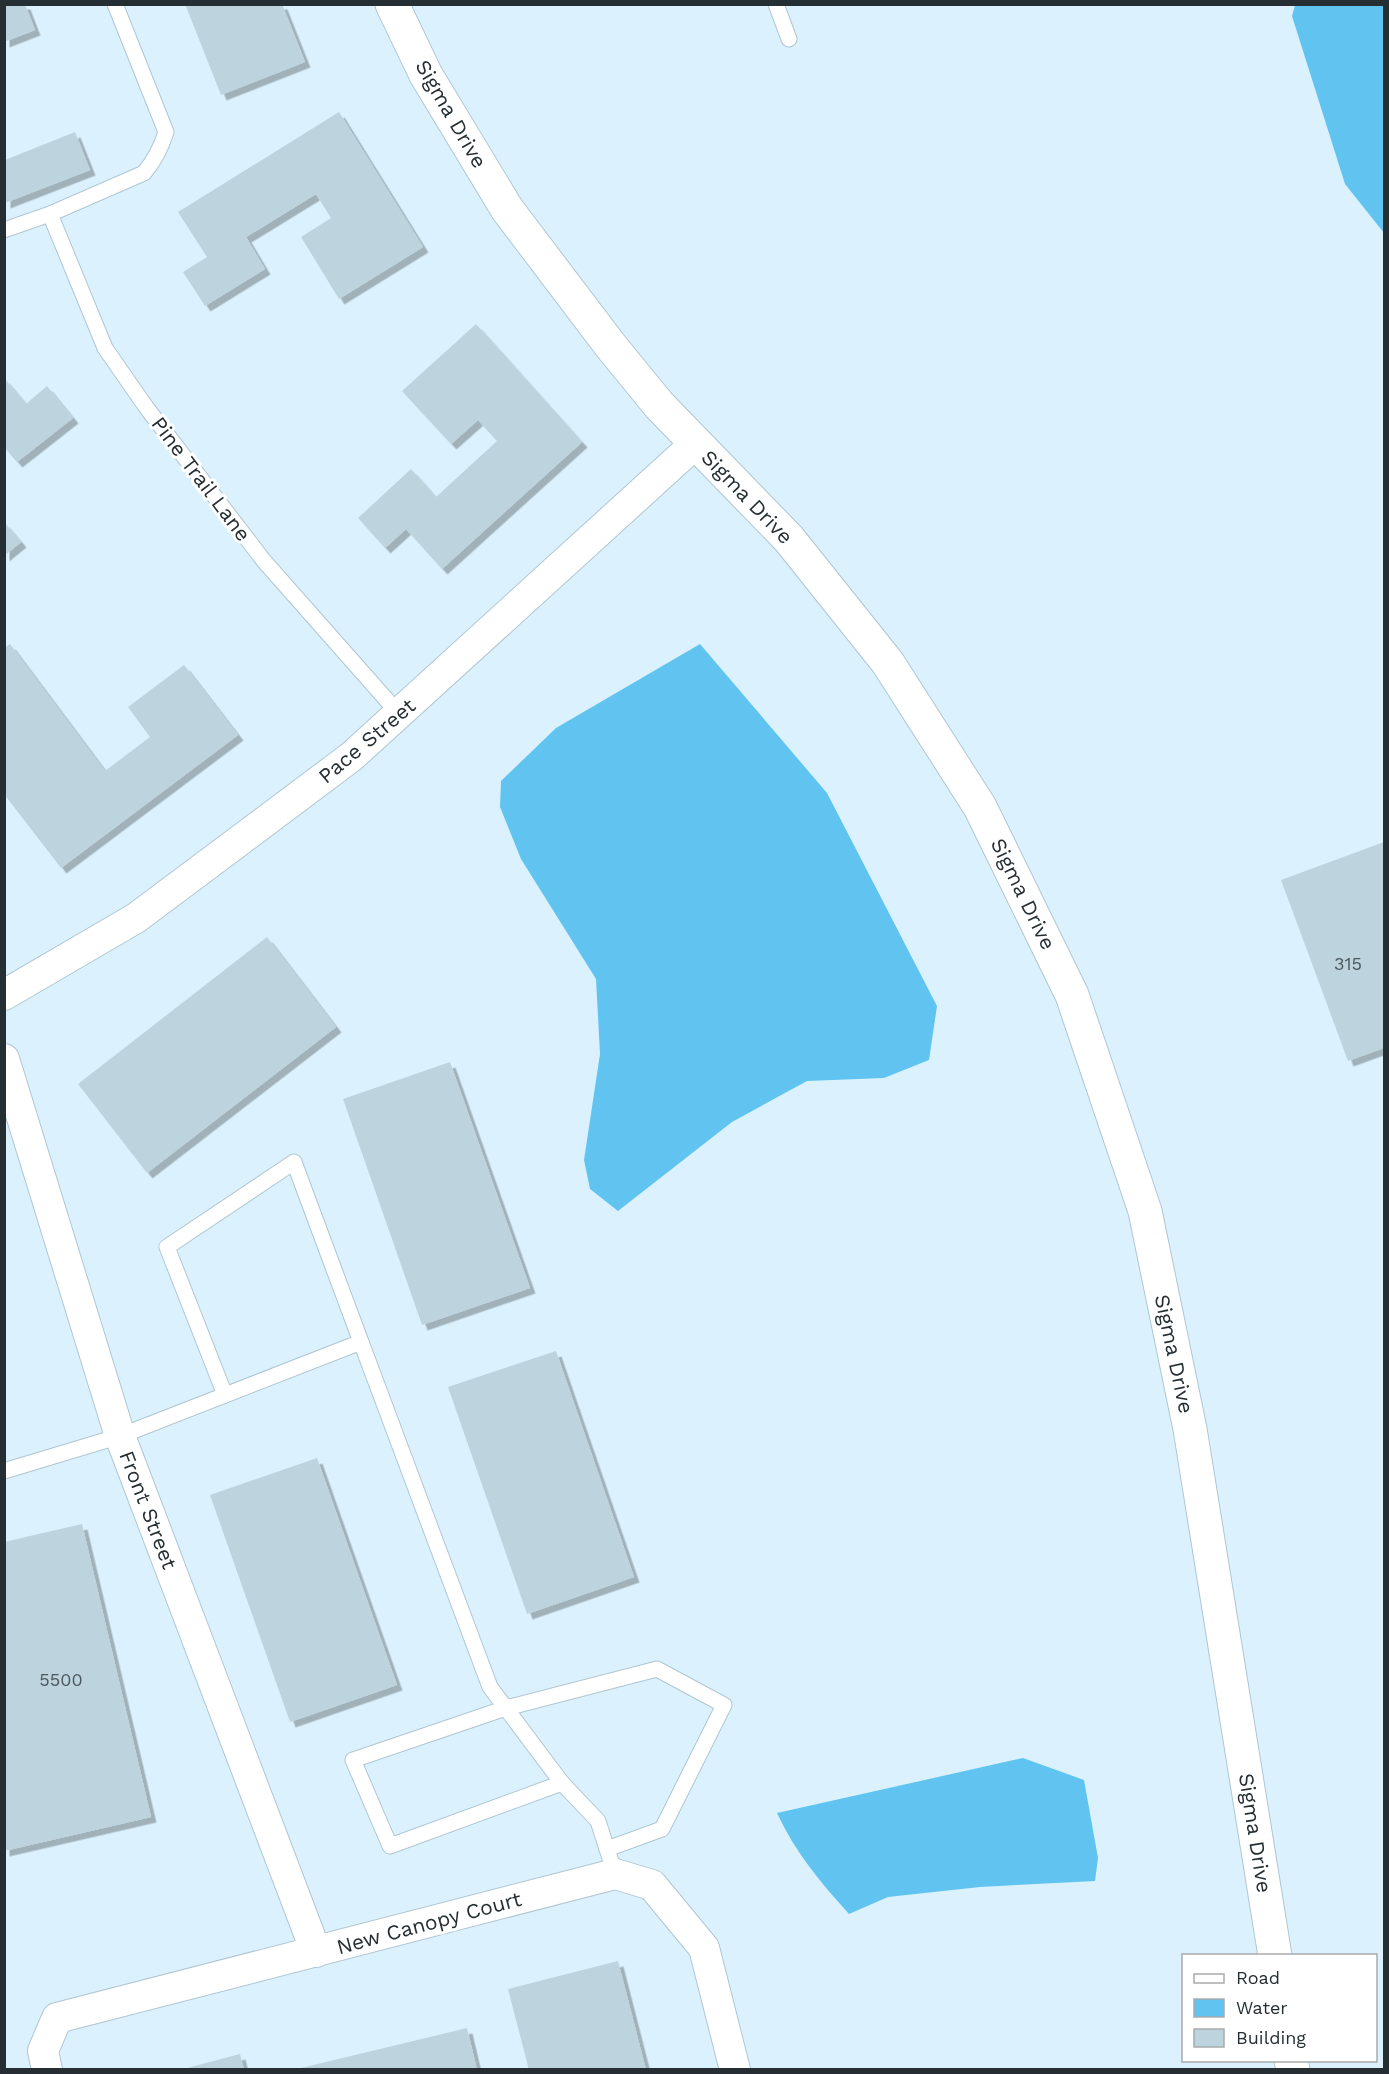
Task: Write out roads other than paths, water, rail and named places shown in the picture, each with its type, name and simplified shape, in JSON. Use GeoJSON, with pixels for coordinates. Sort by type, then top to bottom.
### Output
{"type":"FeatureCollection","features":[{"type":"Feature","properties":{"kind":"street","name":"Sigma Drive"},"geometry":{"type":"LineString","coordinates":[[392,4],[426,75],[507,209],[659,405],[789,539],[888,663],[980,807],[1072,995],[1145,1211],[1190,1429],[1275,1954]]}},
{"type":"Feature","properties":{"kind":"street","name":"Pace Street"},"geometry":{"type":"LineString","coordinates":[[4,995],[136,918],[351,757],[696,443]]}},
{"type":"Feature","properties":{"kind":"street","name":"Front Street"},"geometry":{"type":"LineString","coordinates":[[4,1059],[120,1436],[316,1952]]}},
{"type":"Feature","properties":{"kind":"street","name":"New Canopy Court"},"geometry":{"type":"LineString","coordinates":[[47,2070],[43,2051],[57,2018],[316,1952],[611,1862]]}},
{"type":"Feature","properties":{"kind":"street"},"geometry":{"type":"LineString","coordinates":[[611,1862],[652,1885],[704,1948],[735,2070]]}},
{"type":"Feature","properties":{"kind":"lane"},"geometry":{"type":"LineString","coordinates":[[4,230],[50,214],[144,173],[153,163],[161,148],[166,132],[115,4]]}},
{"type":"Feature","properties":{"kind":"lane"},"geometry":{"type":"LineString","coordinates":[[776,4],[789,39]]}},
{"type":"Feature","properties":{"kind":"lane","name":"Pine Trail Lane"},"geometry":{"type":"LineString","coordinates":[[50,214],[105,348],[140,399],[264,561],[400,714]]}},
{"type":"Feature","properties":{"kind":"lane"},"geometry":{"type":"LineString","coordinates":[[225,1395],[167,1247],[294,1162],[490,1687],[506,1708],[562,1783],[598,1821],[611,1862],[663,1828],[724,1705],[657,1669],[506,1708],[353,1760],[390,1846],[562,1783]]}},
{"type":"Feature","properties":{"kind":"lane"},"geometry":{"type":"LineString","coordinates":[[4,1471],[120,1436],[361,1342]]}},
{"type":"Feature","properties":{"kind":"water"},"geometry":{"type":"Polygon","coordinates":[[[1295,5],[1384,5],[1384,233],[1345,184],[1292,16],[1295,5]]]}},
{"type":"Feature","properties":{"kind":"water"},"geometry":{"type":"Polygon","coordinates":[[[700,644],[827,793],[937,1006],[929,1060],[884,1078],[807,1081],[732,1122],[618,1211],[590,1189],[584,1160],[600,1054],[596,979],[521,859],[500,807],[501,781],[556,728],[700,644]]]}},
{"type":"Feature","properties":{"kind":"water"},"geometry":{"type":"Polygon","coordinates":[[[1023,1758],[1084,1780],[1098,1858],[1095,1881],[980,1887],[888,1897],[849,1914],[809,1866],[777,1813],[1023,1758]]]}}]}
